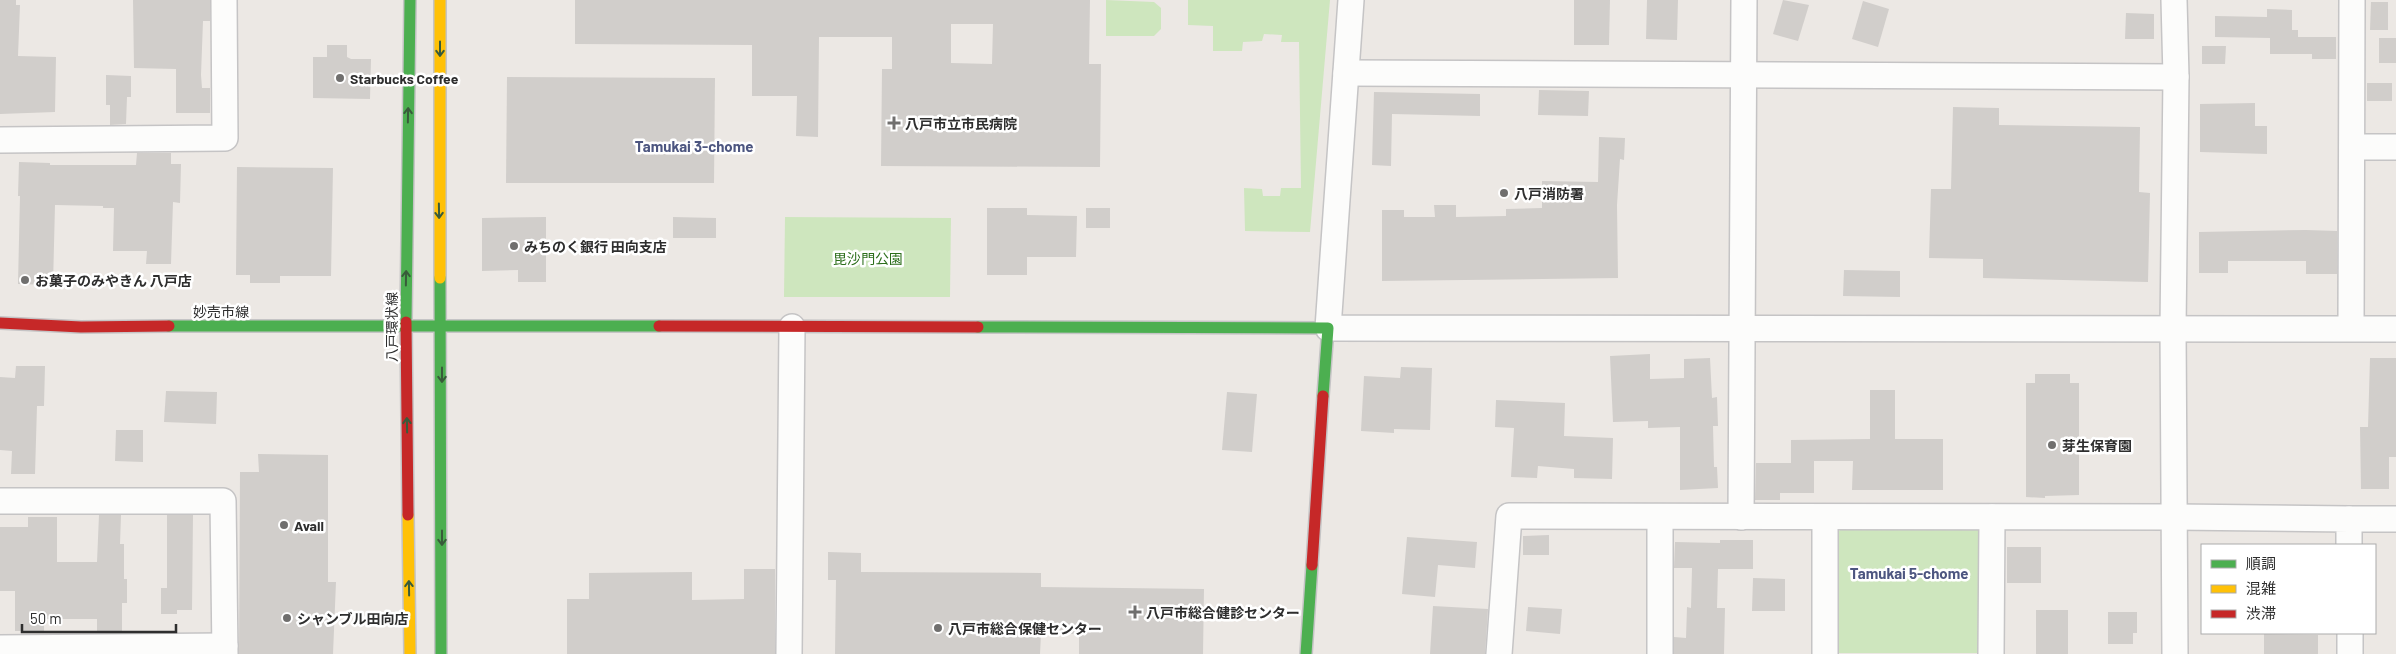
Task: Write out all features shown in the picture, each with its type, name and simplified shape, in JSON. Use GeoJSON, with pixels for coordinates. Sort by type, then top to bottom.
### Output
{"type":"FeatureCollection","features":[{"type":"Feature","properties":{"kind":"main road","name":"八戸環状線"},"geometry":{"type":"LineString","coordinates":[[410,0],[406,327],[410,654]]}},
{"type":"Feature","properties":{"kind":"main road"},"geometry":{"type":"LineString","coordinates":[[440,0],[439,211],[442,326],[441,654]]}},
{"type":"Feature","properties":{"kind":"main road","name":"妙売市線"},"geometry":{"type":"LineString","coordinates":[[0,323],[81,327],[1328,328]]}},
{"type":"Feature","properties":{"kind":"main road"},"geometry":{"type":"LineString","coordinates":[[1306,654],[1328,328]]}},
{"type":"Feature","properties":{"kind":"street"},"geometry":{"type":"LineString","coordinates":[[0,140],[224,138],[224,0]]}},
{"type":"Feature","properties":{"kind":"street"},"geometry":{"type":"LineString","coordinates":[[1351,0],[1328,328],[2396,329]]}},
{"type":"Feature","properties":{"kind":"street"},"geometry":{"type":"LineString","coordinates":[[1741,517],[1744,328],[1744,0]]}},
{"type":"Feature","properties":{"kind":"street"},"geometry":{"type":"LineString","coordinates":[[2174,0],[2176,77],[2172,328],[2175,654]]}},
{"type":"Feature","properties":{"kind":"street"},"geometry":{"type":"LineString","coordinates":[[2351,328],[2352,0]]}},
{"type":"Feature","properties":{"kind":"street"},"geometry":{"type":"LineString","coordinates":[[1346,73],[2176,77]]}},
{"type":"Feature","properties":{"kind":"street"},"geometry":{"type":"LineString","coordinates":[[2352,146],[2396,147]]}},
{"type":"Feature","properties":{"kind":"street"},"geometry":{"type":"LineString","coordinates":[[789,654],[792,327]]}},
{"type":"Feature","properties":{"kind":"street"},"geometry":{"type":"LineString","coordinates":[[0,501],[223,501],[225,650],[57,651],[0,648]]}},
{"type":"Feature","properties":{"kind":"street"},"geometry":{"type":"LineString","coordinates":[[1499,654],[1509,516],[2396,518]]}},
{"type":"Feature","properties":{"kind":"street"},"geometry":{"type":"LineString","coordinates":[[1660,517],[1660,654]]}},
{"type":"Feature","properties":{"kind":"street"},"geometry":{"type":"LineString","coordinates":[[1991,654],[1992,517]]}},
{"type":"Feature","properties":{"kind":"street"},"geometry":{"type":"LineString","coordinates":[[1825,518],[1825,654]]}},
{"type":"Feature","properties":{"kind":"street"},"geometry":{"type":"LineString","coordinates":[[2349,519],[2349,544]]}},
{"type":"Feature","properties":{"kind":"street"},"geometry":{"type":"LineString","coordinates":[[2350,634],[2350,654]]}},
{"type":"Feature","properties":{"kind":"green space"},"geometry":{"type":"Polygon","coordinates":[[[1106,0],[1154,2],[1161,8],[1161,29],[1154,36],[1106,36],[1106,0]]]}},
{"type":"Feature","properties":{"kind":"green space"},"geometry":{"type":"Polygon","coordinates":[[[1188,0],[1330,0],[1310,232],[1245,231],[1244,188],[1262,189],[1263,196],[1280,196],[1281,188],[1301,188],[1299,42],[1281,42],[1282,35],[1264,34],[1262,41],[1243,42],[1242,51],[1213,51],[1213,26],[1188,25],[1188,0]]]}},
{"type":"Feature","properties":{"kind":"green space","name":"毘沙門公園"},"geometry":{"type":"Polygon","coordinates":[[[785,217],[951,218],[950,297],[784,297],[785,217]]]}},
{"type":"Feature","properties":{"kind":"green space"},"geometry":{"type":"Polygon","coordinates":[[[1975,526],[1982,534],[1982,653],[1838,653],[1837,533],[1843,527],[1975,526]]]}},
{"type":"Feature","properties":{"kind":"building"},"geometry":{"type":"Polygon","coordinates":[[[0,0],[16,0],[16,5],[20,5],[18,56],[56,57],[55,112],[0,114],[0,0]]]}},
{"type":"Feature","properties":{"kind":"building"},"geometry":{"type":"Polygon","coordinates":[[[133,0],[210,0],[210,21],[203,21],[201,75],[202,88],[210,88],[210,113],[176,113],[176,69],[134,68],[133,0]]]}},
{"type":"Feature","properties":{"kind":"building"},"geometry":{"type":"Polygon","coordinates":[[[575,0],[1090,0],[1089,64],[1101,64],[1100,167],[881,166],[882,69],[892,69],[892,37],[819,37],[818,137],[796,136],[797,96],[752,96],[752,45],[575,44],[575,0]],[[951,24],[951,63],[992,64],[993,24],[951,24]]]}},
{"type":"Feature","properties":{"kind":"building"},"geometry":{"type":"Polygon","coordinates":[[[1574,0],[1610,0],[1609,45],[1574,45],[1574,0]]]}},
{"type":"Feature","properties":{"kind":"building"},"geometry":{"type":"Polygon","coordinates":[[[1647,0],[1678,0],[1677,40],[1646,39],[1647,0]]]}},
{"type":"Feature","properties":{"kind":"building"},"geometry":{"type":"Polygon","coordinates":[[[1783,0],[1809,5],[1798,41],[1773,34],[1783,0]]]}},
{"type":"Feature","properties":{"kind":"building"},"geometry":{"type":"Polygon","coordinates":[[[1863,1],[1889,9],[1878,47],[1852,39],[1863,1]]]}},
{"type":"Feature","properties":{"kind":"building"},"geometry":{"type":"Polygon","coordinates":[[[2371,2],[2388,2],[2388,30],[2370,30],[2371,2]]]}},
{"type":"Feature","properties":{"kind":"building"},"geometry":{"type":"Polygon","coordinates":[[[2267,9],[2292,10],[2292,30],[2298,30],[2298,37],[2336,37],[2336,59],[2312,59],[2312,54],[2270,54],[2270,38],[2215,37],[2215,16],[2267,17],[2267,9]]]}},
{"type":"Feature","properties":{"kind":"building"},"geometry":{"type":"Polygon","coordinates":[[[2126,13],[2154,14],[2154,39],[2125,39],[2126,13]]]}},
{"type":"Feature","properties":{"kind":"building"},"geometry":{"type":"Polygon","coordinates":[[[2379,38],[2396,38],[2396,63],[2379,63],[2379,38]]]}},
{"type":"Feature","properties":{"kind":"building"},"geometry":{"type":"Polygon","coordinates":[[[327,45],[347,45],[347,57],[351,59],[371,59],[370,99],[313,98],[313,57],[327,57],[327,45]]]}},
{"type":"Feature","properties":{"kind":"building"},"geometry":{"type":"Polygon","coordinates":[[[2202,46],[2226,46],[2225,64],[2202,64],[2202,46]]]}},
{"type":"Feature","properties":{"kind":"building"},"geometry":{"type":"Polygon","coordinates":[[[106,75],[131,76],[131,97],[127,97],[126,124],[110,125],[110,105],[106,105],[106,75]]]}},
{"type":"Feature","properties":{"kind":"building"},"geometry":{"type":"Polygon","coordinates":[[[507,77],[715,78],[714,183],[506,183],[507,77]]]}},
{"type":"Feature","properties":{"kind":"building"},"geometry":{"type":"Polygon","coordinates":[[[2367,83],[2392,83],[2392,101],[2367,101],[2367,83]]]}},
{"type":"Feature","properties":{"kind":"building"},"geometry":{"type":"Polygon","coordinates":[[[1539,90],[1589,91],[1588,116],[1538,115],[1539,90]]]}},
{"type":"Feature","properties":{"kind":"building"},"geometry":{"type":"Polygon","coordinates":[[[1374,92],[1480,94],[1480,116],[1392,114],[1391,166],[1372,165],[1374,92]]]}},
{"type":"Feature","properties":{"kind":"building"},"geometry":{"type":"Polygon","coordinates":[[[2255,103],[2255,126],[2267,126],[2267,154],[2200,152],[2200,104],[2255,103]]]}},
{"type":"Feature","properties":{"kind":"building"},"geometry":{"type":"Polygon","coordinates":[[[1953,107],[1999,108],[1999,125],[2140,127],[2139,192],[2150,193],[2148,282],[1983,278],[1983,259],[1929,258],[1931,189],[1951,189],[1953,107]]]}},
{"type":"Feature","properties":{"kind":"building"},"geometry":{"type":"Polygon","coordinates":[[[1599,137],[1625,138],[1624,160],[1620,159],[1617,205],[1618,278],[1382,281],[1382,210],[1404,210],[1404,217],[1435,217],[1434,205],[1456,205],[1456,217],[1506,216],[1506,209],[1542,208],[1542,181],[1598,182],[1599,137]]]}},
{"type":"Feature","properties":{"kind":"building"},"geometry":{"type":"Polygon","coordinates":[[[137,153],[171,153],[171,164],[181,164],[180,203],[173,202],[171,264],[146,264],[147,251],[113,251],[114,208],[55,205],[53,285],[18,284],[19,162],[50,163],[50,165],[136,165],[137,153]]]}},
{"type":"Feature","properties":{"kind":"building"},"geometry":{"type":"Polygon","coordinates":[[[237,167],[333,168],[331,276],[280,276],[280,283],[250,283],[250,275],[236,275],[237,167]]]}},
{"type":"Feature","properties":{"kind":"building"},"geometry":{"type":"Polygon","coordinates":[[[987,208],[1027,208],[1027,215],[1077,216],[1076,257],[1027,257],[1027,275],[987,275],[987,208]]]}},
{"type":"Feature","properties":{"kind":"building"},"geometry":{"type":"Polygon","coordinates":[[[1086,208],[1110,208],[1110,228],[1086,228],[1086,208]]]}},
{"type":"Feature","properties":{"kind":"building"},"geometry":{"type":"Polygon","coordinates":[[[546,217],[546,282],[518,282],[518,270],[482,271],[482,218],[546,217]]]}},
{"type":"Feature","properties":{"kind":"building"},"geometry":{"type":"Polygon","coordinates":[[[673,217],[716,218],[716,238],[673,238],[673,217]]]}},
{"type":"Feature","properties":{"kind":"building"},"geometry":{"type":"Polygon","coordinates":[[[2337,231],[2337,274],[2306,274],[2306,261],[2228,261],[2228,273],[2199,273],[2199,232],[2337,231]]]}},
{"type":"Feature","properties":{"kind":"building"},"geometry":{"type":"Polygon","coordinates":[[[1844,270],[1900,271],[1900,297],[1843,296],[1844,270]]]}},
{"type":"Feature","properties":{"kind":"building"},"geometry":{"type":"Polygon","coordinates":[[[1650,354],[1650,379],[1684,378],[1684,359],[1710,358],[1712,398],[1717,397],[1718,426],[1713,426],[1714,467],[1717,467],[1718,488],[1680,490],[1680,427],[1648,428],[1648,421],[1613,422],[1610,356],[1650,354]]]}},
{"type":"Feature","properties":{"kind":"building"},"geometry":{"type":"Polygon","coordinates":[[[2370,358],[2396,358],[2396,457],[2389,457],[2389,489],[2361,489],[2360,427],[2368,427],[2370,358]]]}},
{"type":"Feature","properties":{"kind":"building"},"geometry":{"type":"Polygon","coordinates":[[[16,366],[45,366],[44,406],[37,406],[35,474],[11,474],[12,451],[0,450],[0,377],[15,378],[16,366]]]}},
{"type":"Feature","properties":{"kind":"building"},"geometry":{"type":"Polygon","coordinates":[[[1401,367],[1432,368],[1430,430],[1394,429],[1394,433],[1361,431],[1364,376],[1400,378],[1401,367]]]}},
{"type":"Feature","properties":{"kind":"building"},"geometry":{"type":"Polygon","coordinates":[[[2035,374],[2070,374],[2070,383],[2079,383],[2079,495],[2045,496],[2045,498],[2026,497],[2026,383],[2035,383],[2035,374]]]}},
{"type":"Feature","properties":{"kind":"building"},"geometry":{"type":"Polygon","coordinates":[[[1870,390],[1895,390],[1895,439],[1943,439],[1943,490],[1852,490],[1853,461],[1814,461],[1814,493],[1780,493],[1780,500],[1755,500],[1756,463],[1791,463],[1791,440],[1870,439],[1870,390]]]}},
{"type":"Feature","properties":{"kind":"building"},"geometry":{"type":"Polygon","coordinates":[[[166,391],[217,392],[216,424],[164,422],[166,391]]]}},
{"type":"Feature","properties":{"kind":"building"},"geometry":{"type":"Polygon","coordinates":[[[1227,392],[1257,394],[1252,452],[1222,450],[1227,392]]]}},
{"type":"Feature","properties":{"kind":"building"},"geometry":{"type":"Polygon","coordinates":[[[1496,400],[1565,403],[1564,436],[1613,438],[1612,479],[1574,478],[1574,469],[1538,466],[1537,478],[1511,477],[1514,428],[1495,427],[1496,400]]]}},
{"type":"Feature","properties":{"kind":"building"},"geometry":{"type":"Polygon","coordinates":[[[116,430],[143,430],[143,462],[115,461],[116,430]]]}},
{"type":"Feature","properties":{"kind":"building","name":"Avail"},"geometry":{"type":"Polygon","coordinates":[[[258,454],[328,455],[328,582],[336,582],[333,654],[239,654],[240,472],[259,472],[258,454]]]}},
{"type":"Feature","properties":{"kind":"building"},"geometry":{"type":"Polygon","coordinates":[[[99,515],[121,515],[120,544],[124,544],[124,579],[127,579],[127,603],[122,603],[122,633],[97,633],[97,619],[44,619],[44,631],[15,631],[15,591],[0,591],[0,527],[28,527],[28,517],[57,517],[57,562],[97,562],[99,515]]]}},
{"type":"Feature","properties":{"kind":"building"},"geometry":{"type":"Polygon","coordinates":[[[167,515],[193,515],[192,610],[177,610],[177,614],[161,614],[161,588],[167,588],[167,515]]]}},
{"type":"Feature","properties":{"kind":"building"},"geometry":{"type":"Polygon","coordinates":[[[1549,535],[1549,555],[1523,555],[1523,536],[1549,535]]]}},
{"type":"Feature","properties":{"kind":"building"},"geometry":{"type":"Polygon","coordinates":[[[1407,537],[1477,542],[1475,568],[1438,565],[1435,597],[1402,594],[1407,537]]]}},
{"type":"Feature","properties":{"kind":"building"},"geometry":{"type":"Polygon","coordinates":[[[1720,540],[1753,540],[1753,569],[1718,569],[1717,608],[1725,608],[1724,654],[1674,654],[1674,637],[1686,638],[1687,607],[1691,608],[1692,568],[1674,568],[1675,542],[1720,543],[1720,540]]]}},
{"type":"Feature","properties":{"kind":"building"},"geometry":{"type":"Polygon","coordinates":[[[2007,547],[2041,547],[2041,583],[2007,583],[2007,547]]]}},
{"type":"Feature","properties":{"kind":"building"},"geometry":{"type":"Polygon","coordinates":[[[828,552],[861,553],[861,572],[1041,573],[1041,587],[1204,589],[1203,654],[1079,654],[1079,634],[1041,634],[1040,654],[835,654],[836,580],[828,580],[828,552]]]}},
{"type":"Feature","properties":{"kind":"building"},"geometry":{"type":"Polygon","coordinates":[[[744,569],[775,569],[775,654],[567,654],[567,599],[589,599],[589,573],[692,572],[692,600],[744,599],[744,569]]]}},
{"type":"Feature","properties":{"kind":"building"},"geometry":{"type":"Polygon","coordinates":[[[1753,578],[1785,579],[1785,611],[1752,611],[1753,578]]]}},
{"type":"Feature","properties":{"kind":"building"},"geometry":{"type":"Polygon","coordinates":[[[1433,606],[1488,609],[1485,654],[1430,654],[1433,606]]]}},
{"type":"Feature","properties":{"kind":"building"},"geometry":{"type":"Polygon","coordinates":[[[1528,607],[1562,609],[1560,634],[1526,631],[1528,607]]]}},
{"type":"Feature","properties":{"kind":"building"},"geometry":{"type":"Polygon","coordinates":[[[2036,610],[2068,610],[2068,654],[2036,654],[2036,610]]]}},
{"type":"Feature","properties":{"kind":"building"},"geometry":{"type":"Polygon","coordinates":[[[2108,612],[2137,612],[2137,633],[2133,633],[2133,644],[2108,644],[2108,612]]]}},
{"type":"Feature","properties":{"kind":"building"},"geometry":{"type":"Polygon","coordinates":[[[2264,634],[2318,635],[2318,654],[2264,654],[2264,634]]]}},
{"type":"Feature","properties":{"kind":"traffic: fast"},"geometry":{"type":"LineString","coordinates":[[406,322],[410,0]]}},
{"type":"Feature","properties":{"kind":"traffic: fast"},"geometry":{"type":"LineString","coordinates":[[440,278],[441,654]]}},
{"type":"Feature","properties":{"kind":"traffic: fast"},"geometry":{"type":"LineString","coordinates":[[169,326],[659,326]]}},
{"type":"Feature","properties":{"kind":"traffic: fast"},"geometry":{"type":"LineString","coordinates":[[978,327],[1328,328],[1323,396]]}},
{"type":"Feature","properties":{"kind":"traffic: fast"},"geometry":{"type":"LineString","coordinates":[[1306,654],[1312,565]]}},
{"type":"Feature","properties":{"kind":"traffic: slow"},"geometry":{"type":"LineString","coordinates":[[440,0],[440,278]]}},
{"type":"Feature","properties":{"kind":"traffic: slow"},"geometry":{"type":"LineString","coordinates":[[408,515],[410,654]]}},
{"type":"Feature","properties":{"kind":"traffic: jam"},"geometry":{"type":"LineString","coordinates":[[406,322],[408,515]]}},
{"type":"Feature","properties":{"kind":"traffic: jam"},"geometry":{"type":"LineString","coordinates":[[0,323],[81,327],[169,326]]}},
{"type":"Feature","properties":{"kind":"traffic: jam"},"geometry":{"type":"LineString","coordinates":[[659,326],[978,327]]}},
{"type":"Feature","properties":{"kind":"traffic: jam"},"geometry":{"type":"LineString","coordinates":[[1312,565],[1323,396]]}},
{"type":"Feature","properties":{"kind":"place","name":"Starbucks Coffee"},"geometry":{"type":"Point","coordinates":[340,78]}},
{"type":"Feature","properties":{"kind":"place","name":"八戸市立市民病院"},"geometry":{"type":"Point","coordinates":[894,123]}},
{"type":"Feature","properties":{"kind":"place","name":"八戸消防署"},"geometry":{"type":"Point","coordinates":[1504,193]}},
{"type":"Feature","properties":{"kind":"place","name":"みちのく銀行 田向支店"},"geometry":{"type":"Point","coordinates":[514,246]}},
{"type":"Feature","properties":{"kind":"place","name":"お菓子のみやきん 八戸店"},"geometry":{"type":"Point","coordinates":[25,280]}},
{"type":"Feature","properties":{"kind":"place","name":"芽生保育園"},"geometry":{"type":"Point","coordinates":[2052,445]}},
{"type":"Feature","properties":{"kind":"place","name":"Avail"},"geometry":{"type":"Point","coordinates":[284,525]}},
{"type":"Feature","properties":{"kind":"place","name":"八戸市総合健診センター"},"geometry":{"type":"Point","coordinates":[1135,612]}},
{"type":"Feature","properties":{"kind":"place","name":"シャンブル田向店"},"geometry":{"type":"Point","coordinates":[287,618]}},
{"type":"Feature","properties":{"kind":"place","name":"八戸市総合保健センター"},"geometry":{"type":"Point","coordinates":[938,628]}},
{"type":"Feature","properties":{"kind":"district","name":"Tamukai 3-chome"},"geometry":{"type":"Point","coordinates":[694,146]}},
{"type":"Feature","properties":{"kind":"district","name":"Tamukai 5-chome"},"geometry":{"type":"Point","coordinates":[1909,573]}}]}
